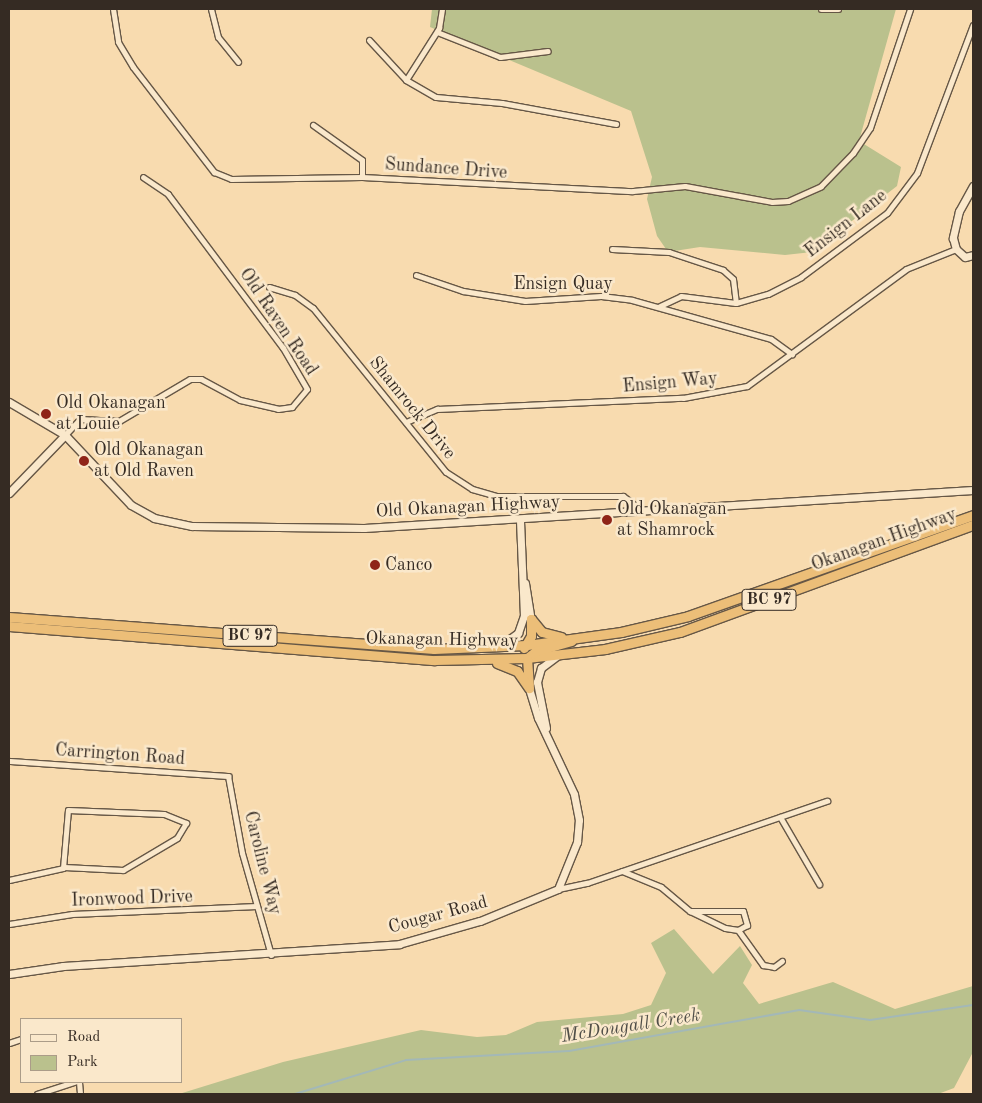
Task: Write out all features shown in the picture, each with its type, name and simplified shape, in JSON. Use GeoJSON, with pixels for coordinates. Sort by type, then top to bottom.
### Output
{"type":"FeatureCollection","features":[{"type":"Feature","properties":{"kind":"highway","name":"Okanagan Highway"},"geometry":{"type":"LineString","coordinates":[[9,617],[434,649],[491,649],[576,638],[740,601],[973,515]]}},
{"type":"Feature","properties":{"kind":"highway","name":"Okanagan Highway"},"geometry":{"type":"LineString","coordinates":[[9,626],[472,660],[559,655],[680,632],[973,524]]}},
{"type":"Feature","properties":{"kind":"highway"},"geometry":{"type":"LineString","coordinates":[[531,619],[542,632],[576,638]]}},
{"type":"Feature","properties":{"kind":"highway"},"geometry":{"type":"LineString","coordinates":[[472,660],[527,645],[531,619]]}},
{"type":"Feature","properties":{"kind":"highway"},"geometry":{"type":"LineString","coordinates":[[529,688],[527,658],[576,638]]}},
{"type":"Feature","properties":{"kind":"highway"},"geometry":{"type":"LineString","coordinates":[[472,660],[511,666],[529,688]]}},
{"type":"Feature","properties":{"kind":"street","name":"Sundance Drive"},"geometry":{"type":"LineString","coordinates":[[113,9],[118,42],[133,66],[214,172],[231,179],[362,177],[633,191],[685,186],[788,201],[821,186],[854,153],[870,128],[910,9]]}},
{"type":"Feature","properties":{"kind":"street"},"geometry":{"type":"LineString","coordinates":[[211,9],[218,37],[238,62]]}},
{"type":"Feature","properties":{"kind":"street"},"geometry":{"type":"LineString","coordinates":[[406,80],[437,32],[442,9]]}},
{"type":"Feature","properties":{"kind":"street"},"geometry":{"type":"LineString","coordinates":[[821,9],[838,9]]}},
{"type":"Feature","properties":{"kind":"street","name":"Ensign Lane"},"geometry":{"type":"LineString","coordinates":[[660,306],[681,296],[736,303],[768,294],[801,277],[887,213],[907,192],[930,145],[973,25]]}},
{"type":"Feature","properties":{"kind":"street"},"geometry":{"type":"LineString","coordinates":[[437,32],[500,57],[548,51]]}},
{"type":"Feature","properties":{"kind":"street"},"geometry":{"type":"LineString","coordinates":[[368,40],[406,80],[436,97],[511,106],[616,124]]}},
{"type":"Feature","properties":{"kind":"street"},"geometry":{"type":"LineString","coordinates":[[314,124],[362,160],[362,177]]}},
{"type":"Feature","properties":{"kind":"street","name":"Old Raven Road"},"geometry":{"type":"LineString","coordinates":[[65,435],[80,420],[118,421],[190,379],[201,379],[240,400],[278,409],[292,407],[307,389],[283,348],[168,194],[143,177]]}},
{"type":"Feature","properties":{"kind":"street"},"geometry":{"type":"LineString","coordinates":[[973,186],[960,211],[953,238],[956,249],[965,257],[973,255]]}},
{"type":"Feature","properties":{"kind":"street"},"geometry":{"type":"LineString","coordinates":[[612,249],[669,252],[723,270],[733,279],[736,303]]}},
{"type":"Feature","properties":{"kind":"street","name":"Ensign Way"},"geometry":{"type":"LineString","coordinates":[[406,422],[437,409],[720,394],[746,386],[906,269],[956,249]]}},
{"type":"Feature","properties":{"kind":"street","name":"Ensign Quay"},"geometry":{"type":"LineString","coordinates":[[416,275],[463,290],[525,301],[601,296],[660,306],[771,339],[792,354]]}},
{"type":"Feature","properties":{"kind":"street","name":"Shamrock Drive"},"geometry":{"type":"LineString","coordinates":[[269,287],[295,295],[313,308],[446,472],[472,488],[497,496],[623,496],[642,511]]}},
{"type":"Feature","properties":{"kind":"street","name":"Old Okanagan Highway"},"geometry":{"type":"LineString","coordinates":[[9,402],[65,435],[130,505],[154,518],[192,526],[364,528],[973,490]]}},
{"type":"Feature","properties":{"kind":"street"},"geometry":{"type":"LineString","coordinates":[[9,493],[65,435]]}},
{"type":"Feature","properties":{"kind":"street"},"geometry":{"type":"LineString","coordinates":[[491,649],[507,642],[522,626],[523,574],[520,519]]}},
{"type":"Feature","properties":{"kind":"street"},"geometry":{"type":"LineString","coordinates":[[523,574],[531,619]]}},
{"type":"Feature","properties":{"kind":"street"},"geometry":{"type":"LineString","coordinates":[[548,733],[537,682],[541,668],[559,655]]}},
{"type":"Feature","properties":{"kind":"street"},"geometry":{"type":"LineString","coordinates":[[529,688],[574,794],[579,820],[577,842],[558,889]]}},
{"type":"Feature","properties":{"kind":"street","name":"Carrington Road"},"geometry":{"type":"LineString","coordinates":[[9,761],[228,776]]}},
{"type":"Feature","properties":{"kind":"street","name":"Caroline Way"},"geometry":{"type":"LineString","coordinates":[[228,776],[242,853],[271,955]]}},
{"type":"Feature","properties":{"kind":"street","name":"Cougar Road"},"geometry":{"type":"LineString","coordinates":[[9,974],[63,966],[271,955],[399,944],[480,921],[558,889],[622,871],[827,801]]}},
{"type":"Feature","properties":{"kind":"street"},"geometry":{"type":"LineString","coordinates":[[9,880],[29,874],[63,868],[68,810],[164,814],[186,823],[177,838],[122,870],[64,867]]}},
{"type":"Feature","properties":{"kind":"street"},"geometry":{"type":"LineString","coordinates":[[780,817],[819,884]]}},
{"type":"Feature","properties":{"kind":"street"},"geometry":{"type":"LineString","coordinates":[[622,871],[661,887],[690,911],[738,930],[763,965],[774,967],[782,961]]}},
{"type":"Feature","properties":{"kind":"street","name":"Ironwood Drive"},"geometry":{"type":"LineString","coordinates":[[9,924],[72,914],[258,906]]}},
{"type":"Feature","properties":{"kind":"street"},"geometry":{"type":"LineString","coordinates":[[690,911],[743,911],[747,924],[738,930]]}},
{"type":"Feature","properties":{"kind":"street"},"geometry":{"type":"LineString","coordinates":[[37,1094],[72,1083]]}},
{"type":"Feature","properties":{"kind":"green space"},"geometry":{"type":"Polygon","coordinates":[[[432,9],[896,9],[859,141],[901,167],[897,186],[812,252],[785,255],[700,247],[668,252],[657,236],[647,199],[652,177],[631,111],[430,27],[432,9]]]}},
{"type":"Feature","properties":{"kind":"green space"},"geometry":{"type":"Polygon","coordinates":[[[674,929],[713,974],[740,946],[752,965],[743,983],[759,1004],[833,982],[895,1009],[973,986],[973,1052],[954,1088],[938,1094],[179,1094],[283,1062],[421,1030],[477,1037],[506,1035],[537,1022],[623,1014],[651,1005],[666,973],[651,943],[674,929]]]}},
{"type":"Feature","properties":{"kind":"waterway","name":"McDougall Creek"},"geometry":{"type":"LineString","coordinates":[[295,1094],[406,1060],[569,1051],[799,1010],[870,1020],[973,1005]]}},
{"type":"Feature","properties":{"kind":"place","name":"Old Okanagan at Louie"},"geometry":{"type":"Point","coordinates":[46,414]}},
{"type":"Feature","properties":{"kind":"place","name":"Old Okanagan at Old Raven"},"geometry":{"type":"Point","coordinates":[84,461]}},
{"type":"Feature","properties":{"kind":"place","name":"Old Okanagan at Shamrock"},"geometry":{"type":"Point","coordinates":[607,520]}},
{"type":"Feature","properties":{"kind":"place","name":"Canco"},"geometry":{"type":"Point","coordinates":[375,565]}}]}
